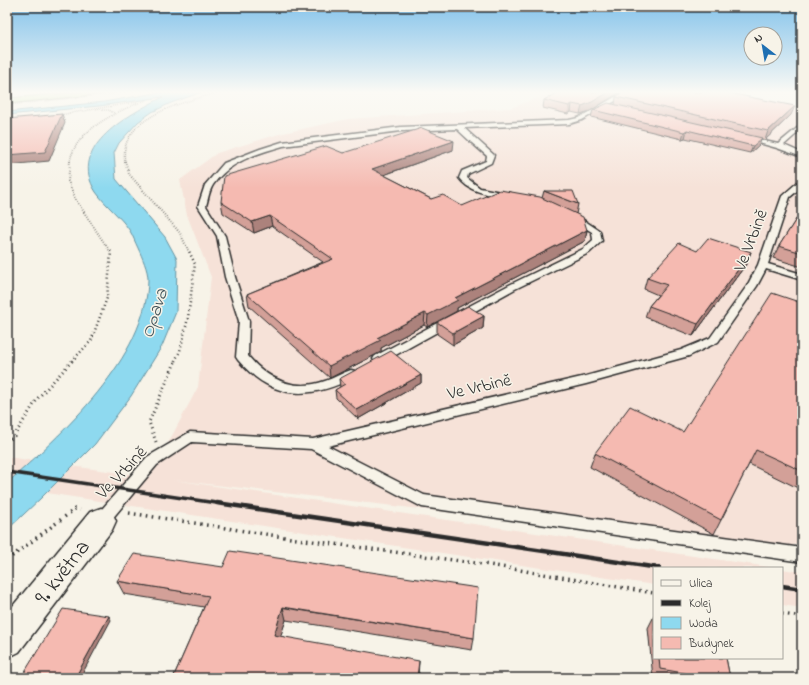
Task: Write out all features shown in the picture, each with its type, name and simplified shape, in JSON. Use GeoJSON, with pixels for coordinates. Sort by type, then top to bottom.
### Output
{"type":"FeatureCollection","features":[{"type":"Feature","properties":{"kind":"street","name":"9. května"},"geometry":{"type":"LineString","coordinates":[[7,640],[105,516]]}},
{"type":"Feature","properties":{"kind":"lane"},"geometry":{"type":"LineString","coordinates":[[360,369],[340,381],[313,390],[285,388],[261,377],[242,358],[244,320],[230,277],[221,236],[202,206],[209,185],[226,165],[262,150],[282,144],[401,129],[514,124]]}},
{"type":"Feature","properties":{"kind":"lane"},"geometry":{"type":"LineString","coordinates":[[458,126],[474,142],[491,155],[489,162],[465,173],[463,178],[466,183],[476,190],[518,198]]}},
{"type":"Feature","properties":{"kind":"lane"},"geometry":{"type":"LineString","coordinates":[[779,146],[802,126]]}},
{"type":"Feature","properties":{"kind":"lane"},"geometry":{"type":"LineString","coordinates":[[740,137],[779,146],[802,155]]}},
{"type":"Feature","properties":{"kind":"lane","name":"Ve Vrbině"},"geometry":{"type":"LineString","coordinates":[[105,516],[152,461],[190,437],[313,444],[586,380],[685,353],[714,340],[752,286],[763,265],[786,196],[802,184]]}},
{"type":"Feature","properties":{"kind":"lane"},"geometry":{"type":"LineString","coordinates":[[374,362],[512,287],[586,251],[598,241],[596,231],[565,213]]}},
{"type":"Feature","properties":{"kind":"lane"},"geometry":{"type":"LineString","coordinates":[[763,265],[802,277]]}},
{"type":"Feature","properties":{"kind":"lane"},"geometry":{"type":"LineString","coordinates":[[313,444],[422,501],[802,555]]}},
{"type":"Feature","properties":{"kind":"path"},"geometry":{"type":"LineString","coordinates":[[7,442],[14,436],[38,398],[91,341],[107,298],[111,252],[76,200],[68,181],[70,159],[76,147],[83,137],[98,124]]}},
{"type":"Feature","properties":{"kind":"path"},"geometry":{"type":"LineString","coordinates":[[142,124],[136,128],[126,145],[125,164],[129,174],[180,233],[195,264],[188,318],[180,351],[149,422],[161,455]]}},
{"type":"Feature","properties":{"kind":"path"},"geometry":{"type":"LineString","coordinates":[[7,560],[75,509],[105,516],[151,516],[297,539],[490,566],[653,594]]}},
{"type":"Feature","properties":{"kind":"path"},"geometry":{"type":"LineString","coordinates":[[783,614],[802,617]]}},
{"type":"Feature","properties":{"kind":"shaded area"},"geometry":{"type":"Polygon","coordinates":[[[325,124],[802,124],[802,543],[769,550],[173,480],[769,567],[653,567],[653,585],[7,487],[7,457],[150,477],[198,387],[211,277],[187,215],[180,180],[217,153],[279,134],[325,124]]]}},
{"type":"Feature","properties":{"kind":"shaded area"},"geometry":{"type":"Polygon","coordinates":[[[783,569],[802,572],[802,608],[783,605],[783,569]]]}},
{"type":"Feature","properties":{"kind":"water","name":"Opava"},"geometry":{"type":"Polygon","coordinates":[[[118,124],[136,124],[119,143],[114,153],[116,179],[165,237],[177,259],[176,312],[162,346],[131,396],[95,444],[7,530],[7,483],[52,442],[98,392],[118,365],[134,337],[144,308],[148,279],[138,248],[130,231],[96,192],[89,175],[89,160],[96,146],[106,134],[118,124]]]}},
{"type":"Feature","properties":{"kind":"building"},"geometry":{"type":"Polygon","coordinates":[[[7,124],[58,124],[45,152],[7,155],[7,124]]]}},
{"type":"Feature","properties":{"kind":"building"},"geometry":{"type":"Polygon","coordinates":[[[651,124],[700,124],[762,138],[753,146],[687,130],[684,132],[651,124]]]}},
{"type":"Feature","properties":{"kind":"building"},"geometry":{"type":"Polygon","coordinates":[[[737,124],[776,124],[768,131],[737,124]]]}},
{"type":"Feature","properties":{"kind":"building"},"geometry":{"type":"Polygon","coordinates":[[[422,128],[454,141],[372,169],[431,199],[443,195],[462,206],[500,190],[540,197],[583,217],[587,230],[455,298],[458,300],[428,315],[425,313],[377,338],[381,340],[329,366],[247,294],[333,259],[270,216],[252,222],[221,202],[224,176],[326,146],[343,153],[422,128]]]}},
{"type":"Feature","properties":{"kind":"building"},"geometry":{"type":"Polygon","coordinates":[[[544,191],[573,191],[578,204],[544,191]]]}},
{"type":"Feature","properties":{"kind":"building"},"geometry":{"type":"Polygon","coordinates":[[[802,210],[802,253],[779,246],[802,210]]]}},
{"type":"Feature","properties":{"kind":"building"},"geometry":{"type":"Polygon","coordinates":[[[708,238],[751,252],[698,324],[649,306],[667,285],[647,278],[679,243],[697,251],[708,238]]]}},
{"type":"Feature","properties":{"kind":"building"},"geometry":{"type":"Polygon","coordinates":[[[772,293],[802,303],[802,471],[756,450],[721,520],[595,453],[630,406],[683,432],[772,293]]]}},
{"type":"Feature","properties":{"kind":"building"},"geometry":{"type":"Polygon","coordinates":[[[468,306],[484,316],[453,333],[437,322],[468,306]]]}},
{"type":"Feature","properties":{"kind":"building"},"geometry":{"type":"Polygon","coordinates":[[[391,351],[421,375],[357,410],[335,390],[345,384],[339,379],[391,351]]]}},
{"type":"Feature","properties":{"kind":"building"},"geometry":{"type":"Polygon","coordinates":[[[230,551],[478,588],[474,638],[283,607],[274,635],[419,661],[417,678],[173,678],[209,596],[117,581],[134,554],[223,567],[230,551]]]}},
{"type":"Feature","properties":{"kind":"building"},"geometry":{"type":"Polygon","coordinates":[[[63,609],[109,616],[75,678],[21,678],[63,609]]]}},
{"type":"Feature","properties":{"kind":"building"},"geometry":{"type":"Polygon","coordinates":[[[659,659],[726,659],[730,678],[713,678],[660,669],[659,659]]]}},
{"type":"Feature","properties":{"kind":"railway"},"geometry":{"type":"LineString","coordinates":[[7,472],[223,504]]}},
{"type":"Feature","properties":{"kind":"railway"},"geometry":{"type":"LineString","coordinates":[[217,503],[653,567]]}},
{"type":"Feature","properties":{"kind":"railway"},"geometry":{"type":"LineString","coordinates":[[783,586],[802,589]]}}]}
